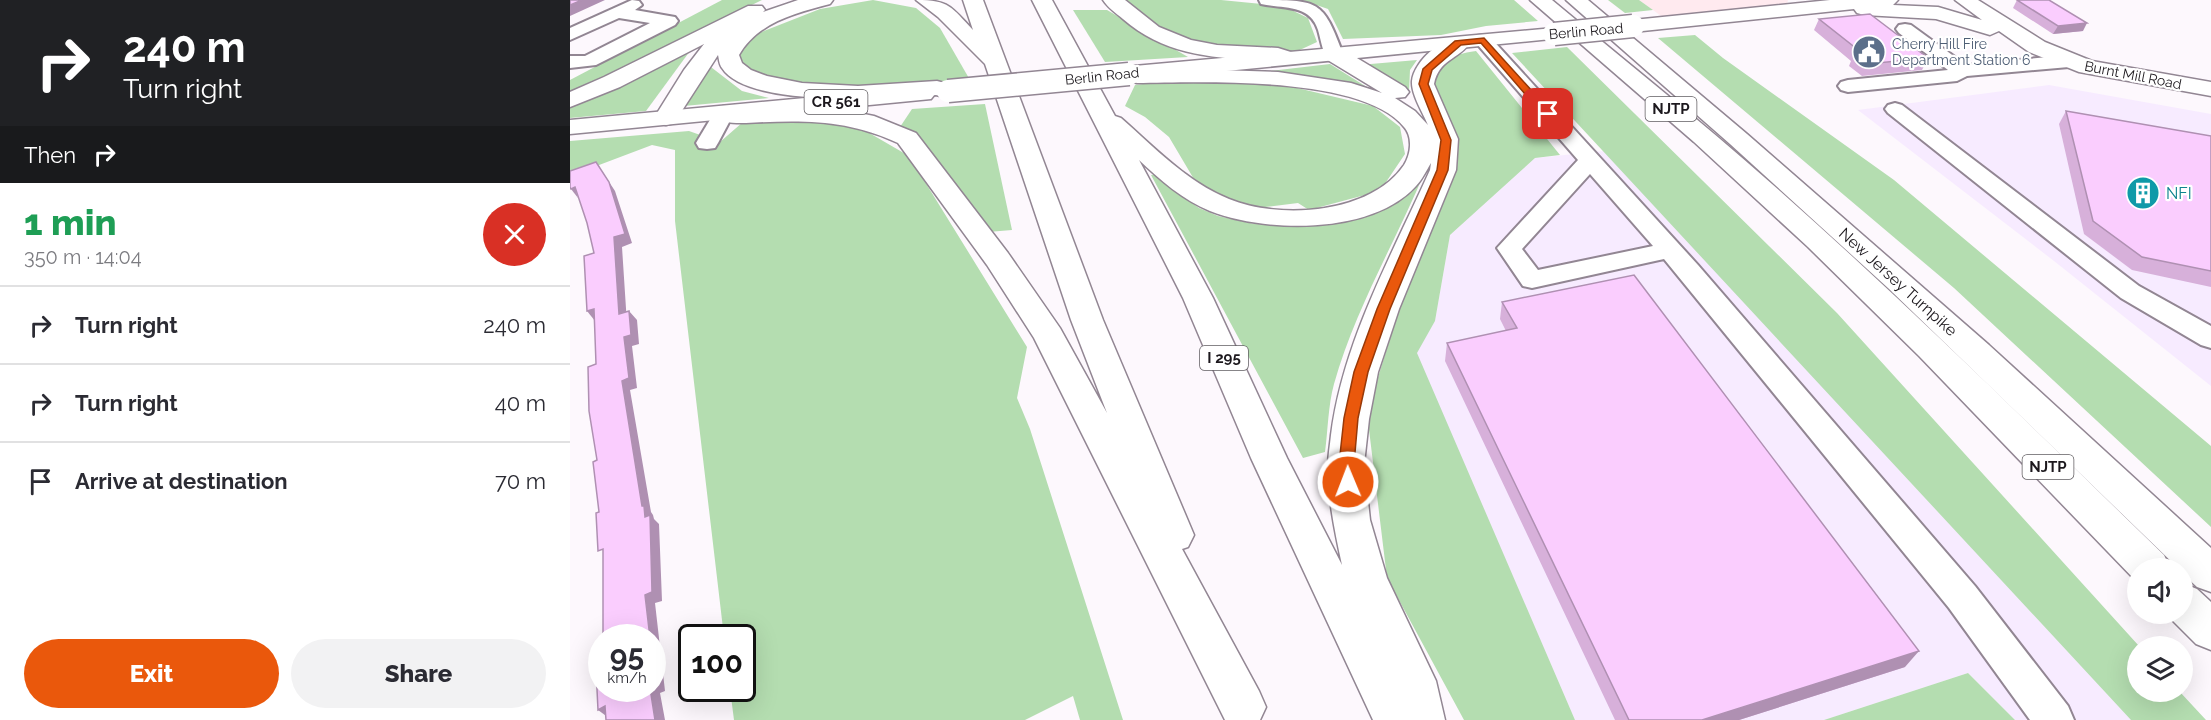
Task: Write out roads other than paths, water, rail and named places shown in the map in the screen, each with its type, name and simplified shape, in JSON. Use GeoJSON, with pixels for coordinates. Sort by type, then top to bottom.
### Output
{"type":"FeatureCollection","features":[{"type":"Feature","properties":{"kind":"main road"},"geometry":{"type":"LineString","coordinates":[[570,100],[622,77],[775,0]]}},
{"type":"Feature","properties":{"kind":"main road"},"geometry":{"type":"LineString","coordinates":[[823,0],[788,10],[751,28],[736,41],[729,52],[729,63],[733,70],[775,86],[833,93],[937,88],[948,91]]}},
{"type":"Feature","properties":{"kind":"main road"},"geometry":{"type":"LineString","coordinates":[[926,0],[945,13],[998,67]]}},
{"type":"Feature","properties":{"kind":"main road"},"geometry":{"type":"LineString","coordinates":[[973,0],[1088,320],[1245,713]]}},
{"type":"Feature","properties":{"kind":"main road","name":"I 295"},"geometry":{"type":"LineString","coordinates":[[1042,0],[1198,298],[1269,458],[1397,720]]}},
{"type":"Feature","properties":{"kind":"main road"},"geometry":{"type":"LineString","coordinates":[[1113,0],[1166,39],[1196,48],[1278,55],[1286,58]]}},
{"type":"Feature","properties":{"kind":"main road","name":"New Jersey Turnpike"},"geometry":{"type":"LineString","coordinates":[[1540,0],[1922,322],[2064,433],[2211,574]]}},
{"type":"Feature","properties":{"kind":"main road","name":"New Jersey Turnpike"},"geometry":{"type":"LineString","coordinates":[[1576,0],[1704,107],[1922,322],[2141,558]]}},
{"type":"Feature","properties":{"kind":"main road","name":"CR 561"},"geometry":{"type":"LineString","coordinates":[[1787,6],[1888,0]]}},
{"type":"Feature","properties":{"kind":"main road","name":"Burnt Mill Road"},"geometry":{"type":"LineString","coordinates":[[1965,0],[2037,46],[2069,61],[2143,79],[2211,89]]}},
{"type":"Feature","properties":{"kind":"main road"},"geometry":{"type":"LineString","coordinates":[[1841,3],[1938,13],[1970,21],[2037,46]]}},
{"type":"Feature","properties":{"kind":"main road","name":"Berlin Road"},"geometry":{"type":"LineString","coordinates":[[570,127],[1633,27],[1787,6]]}},
{"type":"Feature","properties":{"kind":"main road"},"geometry":{"type":"LineString","coordinates":[[666,118],[695,70],[734,21]]}},
{"type":"Feature","properties":{"kind":"main road"},"geometry":{"type":"LineString","coordinates":[[1422,720],[1414,681],[1387,628],[1366,578],[1351,520],[1346,464],[1351,418],[1361,372],[1383,309],[1443,170],[1446,140],[1424,84],[1424,76],[1434,61],[1471,41]]}},
{"type":"Feature","properties":{"kind":"main road"},"geometry":{"type":"LineString","coordinates":[[1334,54],[1437,117]]}},
{"type":"Feature","properties":{"kind":"main road"},"geometry":{"type":"LineString","coordinates":[[1099,112],[1196,194],[1248,214],[1280,218],[1307,217],[1339,213],[1377,203],[1396,192],[1414,175],[1423,153],[1423,139],[1418,127],[1407,115],[1365,94],[1335,86],[1289,79],[1238,75],[1137,76],[1130,74]]}},
{"type":"Feature","properties":{"kind":"main road"},"geometry":{"type":"LineString","coordinates":[[724,112],[733,116],[811,113],[843,116],[890,129],[907,138],[998,260],[1049,336],[1245,713]]}},
{"type":"Feature","properties":{"kind":"main road"},"geometry":{"type":"LineString","coordinates":[[2193,613],[2211,630]]}},
{"type":"Feature","properties":{"kind":"street"},"geometry":{"type":"LineString","coordinates":[[570,35],[645,0]]}},
{"type":"Feature","properties":{"kind":"street"},"geometry":{"type":"LineString","coordinates":[[1268,0],[1296,5],[1316,13],[1322,18],[1334,54]]}},
{"type":"Feature","properties":{"kind":"street"},"geometry":{"type":"LineString","coordinates":[[570,62],[590,61],[669,21],[618,13]]}},
{"type":"Feature","properties":{"kind":"street"},"geometry":{"type":"LineString","coordinates":[[1905,29],[1962,71]]}},
{"type":"Feature","properties":{"kind":"street"},"geometry":{"type":"LineString","coordinates":[[1471,41],[1590,160],[1670,250],[1962,597],[2054,720]]}},
{"type":"Feature","properties":{"kind":"street"},"geometry":{"type":"LineString","coordinates":[[1848,86],[1957,75],[1962,71],[2069,61]]}},
{"type":"Feature","properties":{"kind":"street"},"geometry":{"type":"LineString","coordinates":[[1894,109],[2130,292],[2211,338]]}},
{"type":"Feature","properties":{"kind":"street"},"geometry":{"type":"LineString","coordinates":[[707,143],[724,112]]}},
{"type":"Feature","properties":{"kind":"street"},"geometry":{"type":"LineString","coordinates":[[1590,160],[1509,248],[1532,280],[1670,250]]}},
{"type":"Feature","properties":{"kind":"place","name":"Cherry Hill Fire Department Station 6"},"geometry":{"type":"Point","coordinates":[1869,52]}},
{"type":"Feature","properties":{"kind":"place","name":"NFI"},"geometry":{"type":"Point","coordinates":[2143,193]}}]}
